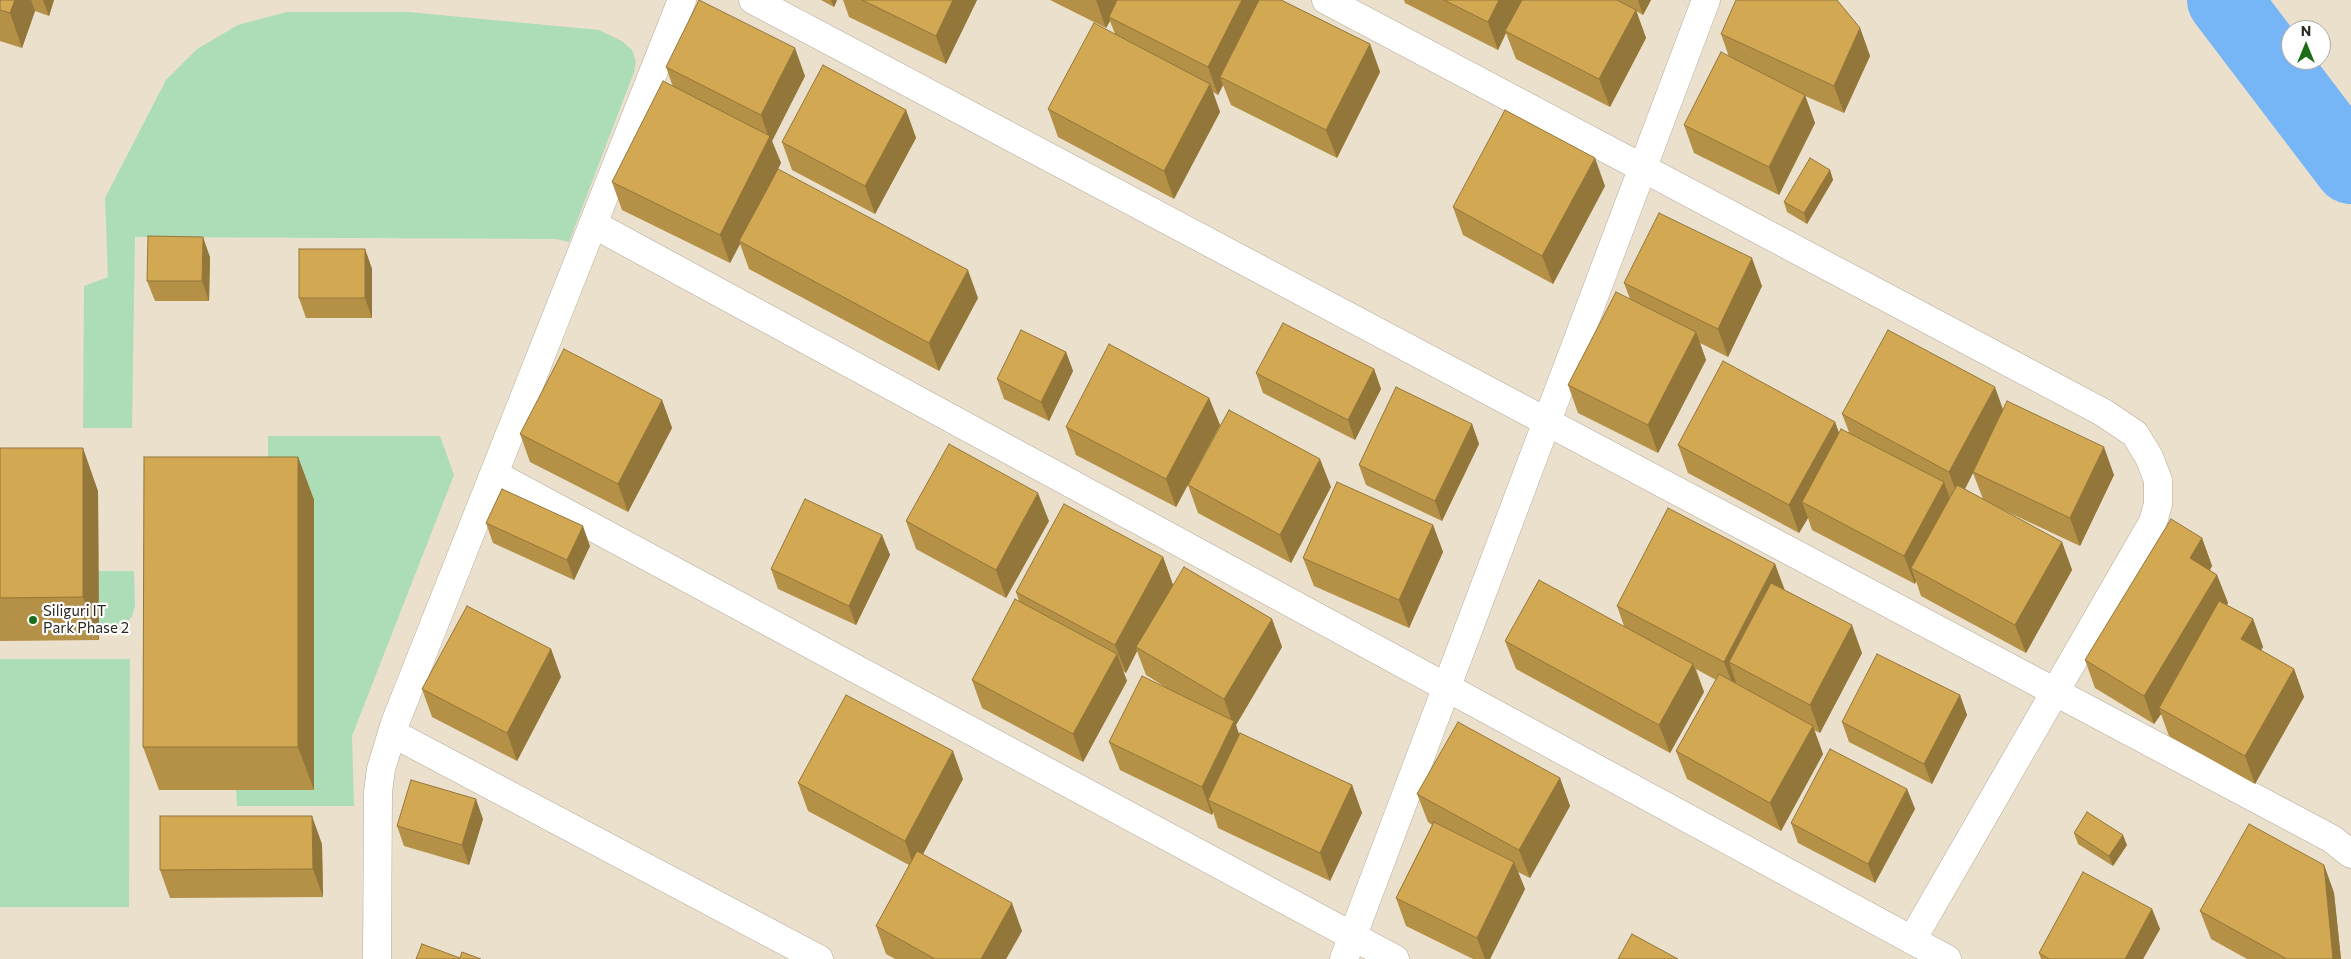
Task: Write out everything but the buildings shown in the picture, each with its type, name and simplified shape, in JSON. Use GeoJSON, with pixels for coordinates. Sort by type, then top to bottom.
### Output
{"type":"FeatureCollection","features":[{"type":"Feature","properties":{"kind":"street"},"geometry":{"type":"LineString","coordinates":[[377,959],[378,792],[392,733],[682,0]]}},
{"type":"Feature","properties":{"kind":"street"},"geometry":{"type":"LineString","coordinates":[[753,0],[2332,839],[2351,854]]}},
{"type":"Feature","properties":{"kind":"street"},"geometry":{"type":"LineString","coordinates":[[1326,0],[2104,413],[2135,434],[2149,456],[2158,480],[2158,504],[2153,522],[1912,940]]}},
{"type":"Feature","properties":{"kind":"street"},"geometry":{"type":"LineString","coordinates":[[1348,948],[1706,0]]}},
{"type":"Feature","properties":{"kind":"street"},"geometry":{"type":"LineString","coordinates":[[593,224],[1947,959]]}},
{"type":"Feature","properties":{"kind":"street"},"geometry":{"type":"LineString","coordinates":[[494,474],[1348,948],[1395,959]]}},
{"type":"Feature","properties":{"kind":"street"},"geometry":{"type":"LineString","coordinates":[[392,733],[819,959]]}},
{"type":"Feature","properties":{"kind":"green space"},"geometry":{"type":"Polygon","coordinates":[[[287,12],[408,12],[599,30],[622,41],[632,50],[636,61],[634,72],[569,242],[556,239],[135,237],[132,428],[83,428],[84,286],[108,277],[105,198],[166,80],[197,49],[238,25],[287,12]]]}},
{"type":"Feature","properties":{"kind":"green space"},"geometry":{"type":"Polygon","coordinates":[[[268,436],[440,436],[454,475],[352,736],[354,806],[237,806],[236,790],[314,790],[314,500],[268,500],[268,436]]]}},
{"type":"Feature","properties":{"kind":"green space"},"geometry":{"type":"Polygon","coordinates":[[[98,571],[134,571],[135,606],[132,616],[126,624],[118,627],[98,627],[98,571]]]}},
{"type":"Feature","properties":{"kind":"green space"},"geometry":{"type":"Polygon","coordinates":[[[0,659],[130,659],[129,907],[0,907],[0,659]]]}},
{"type":"Feature","properties":{"kind":"waterway"},"geometry":{"type":"LineString","coordinates":[[2224,0],[2351,167]]}},
{"type":"Feature","properties":{"kind":"place","name":"Siliguri IT Park Phase 2"},"geometry":{"type":"Point","coordinates":[33,620]}}]}
